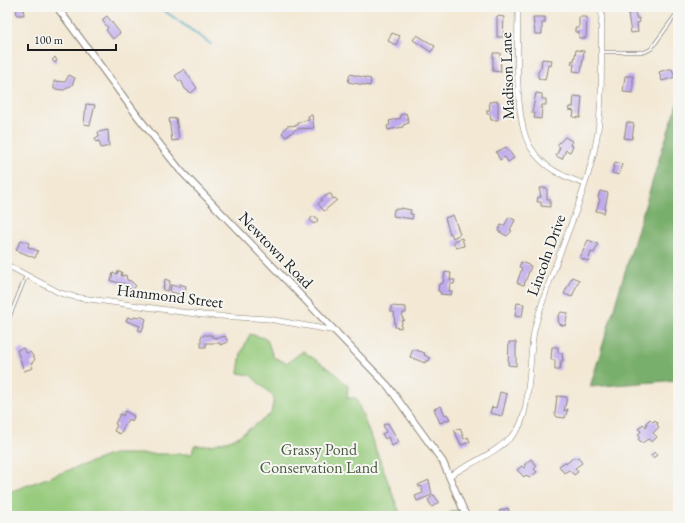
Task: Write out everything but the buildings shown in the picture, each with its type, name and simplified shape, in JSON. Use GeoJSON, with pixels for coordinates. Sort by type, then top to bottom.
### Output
{"type":"FeatureCollection","features":[{"type":"Feature","properties":{"kind":"street","name":"Newtown Road"},"geometry":{"type":"LineString","coordinates":[[57,7],[123,97],[180,170],[371,366],[404,405],[443,462],[466,516]]}},
{"type":"Feature","properties":{"kind":"street","name":"Madison Lane"},"geometry":{"type":"LineString","coordinates":[[518,7],[520,120],[525,136],[530,148],[545,164],[569,179],[585,184]]}},
{"type":"Feature","properties":{"kind":"street","name":"Lincoln Drive"},"geometry":{"type":"LineString","coordinates":[[449,476],[488,455],[516,433],[524,415],[531,349],[535,328],[545,294],[585,184],[597,136],[601,103],[602,7]]}},
{"type":"Feature","properties":{"kind":"street","name":"Hammond Street"},"geometry":{"type":"LineString","coordinates":[[7,265],[60,293],[75,297],[203,315],[268,319],[337,331]]}},
{"type":"Feature","properties":{"kind":"lane"},"geometry":{"type":"LineString","coordinates":[[602,52],[645,52],[651,49],[675,16]]}},
{"type":"Feature","properties":{"kind":"lane"},"geometry":{"type":"LineString","coordinates":[[7,323],[26,276]]}},
{"type":"Feature","properties":{"kind":"green space"},"geometry":{"type":"Polygon","coordinates":[[[678,102],[678,380],[590,387],[661,153],[678,102]]]}},
{"type":"Feature","properties":{"kind":"green space","name":"Grassy Pond Conservation Land"},"geometry":{"type":"Polygon","coordinates":[[[250,334],[267,339],[273,357],[287,363],[303,351],[335,373],[348,386],[347,398],[356,398],[401,516],[7,516],[9,492],[113,454],[192,454],[194,446],[212,445],[236,438],[271,414],[274,397],[250,375],[238,373],[241,353],[250,334]]]}},
{"type":"Feature","properties":{"kind":"green space"},"geometry":{"type":"Polygon","coordinates":[[[460,509],[463,516],[441,516],[460,509]]]}},
{"type":"Feature","properties":{"kind":"waterway"},"geometry":{"type":"LineString","coordinates":[[159,7],[211,44]]}}]}
